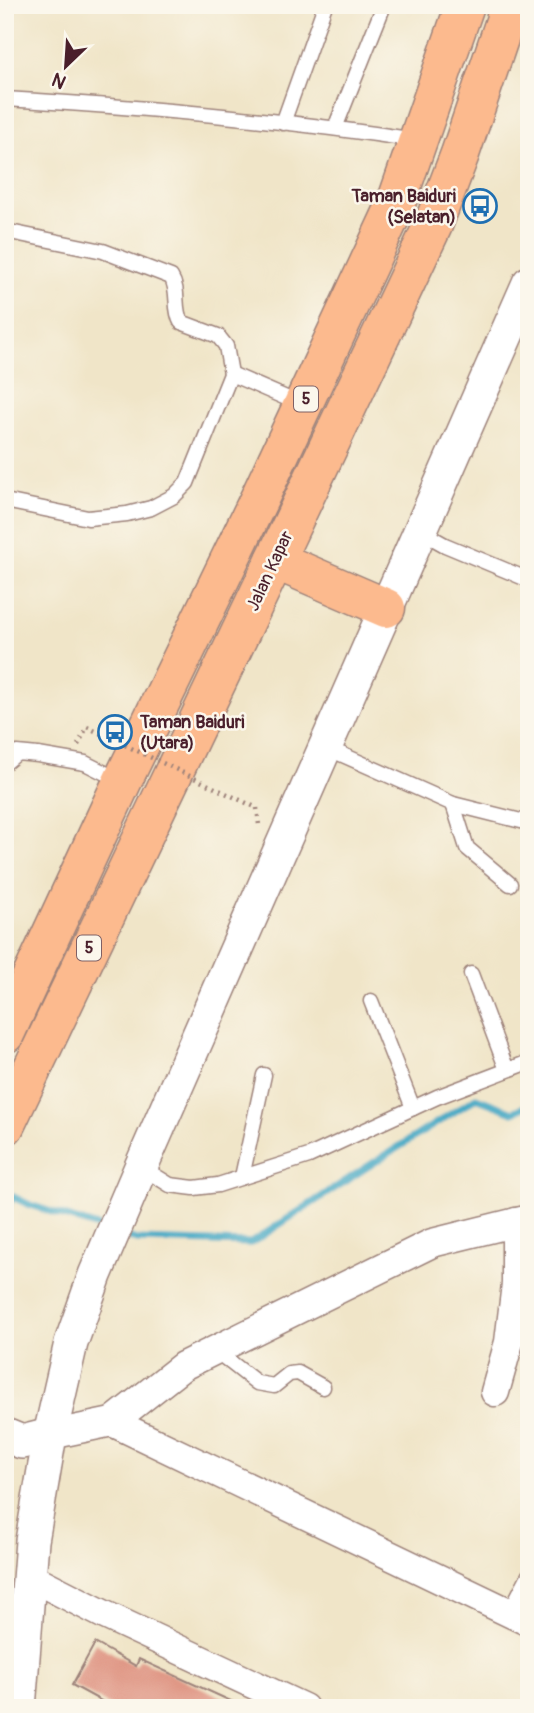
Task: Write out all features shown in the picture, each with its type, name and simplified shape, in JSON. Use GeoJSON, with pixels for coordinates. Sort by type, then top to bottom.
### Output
{"type":"FeatureCollection","features":[{"type":"Feature","properties":{"kind":"highway","name":"5"},"geometry":{"type":"LineString","coordinates":[[5,1034],[394,209],[465,5]]}},
{"type":"Feature","properties":{"kind":"highway","name":"Jalan Kapar"},"geometry":{"type":"LineString","coordinates":[[5,1126],[160,800],[291,567],[433,225],[464,142],[508,5]]}},
{"type":"Feature","properties":{"kind":"highway"},"geometry":{"type":"LineString","coordinates":[[291,567],[369,601]]}},
{"type":"Feature","properties":{"kind":"highway"},"geometry":{"type":"LineString","coordinates":[[122,782],[160,800]]}},
{"type":"Feature","properties":{"kind":"highway"},"geometry":{"type":"LineString","coordinates":[[5,1004],[39,962]]}},
{"type":"Feature","properties":{"kind":"street"},"geometry":{"type":"LineString","coordinates":[[19,1708],[32,1541],[50,1435],[71,1343],[95,1275],[325,747],[369,601],[420,531],[529,283]]}},
{"type":"Feature","properties":{"kind":"street"},"geometry":{"type":"LineString","coordinates":[[5,1435],[22,1442],[112,1422],[183,1366],[432,1243],[522,1221],[509,1342],[495,1392]]}},
{"type":"Feature","properties":{"kind":"street"},"geometry":{"type":"LineString","coordinates":[[112,1422],[519,1618]]}},
{"type":"Feature","properties":{"kind":"street"},"geometry":{"type":"LineString","coordinates":[[29,1576],[105,1615],[304,1708]]}},
{"type":"Feature","properties":{"kind":"lane"},"geometry":{"type":"LineString","coordinates":[[283,123],[325,5]]}},
{"type":"Feature","properties":{"kind":"lane"},"geometry":{"type":"LineString","coordinates":[[335,128],[384,5]]}},
{"type":"Feature","properties":{"kind":"lane"},"geometry":{"type":"LineString","coordinates":[[5,99],[86,104],[335,128],[417,141]]}},
{"type":"Feature","properties":{"kind":"lane"},"geometry":{"type":"LineString","coordinates":[[5,231],[103,251],[171,277],[176,284],[177,315],[181,322],[218,336],[226,346],[231,374],[187,483],[174,496],[150,508],[127,514],[88,518],[5,500]]}},
{"type":"Feature","properties":{"kind":"lane"},"geometry":{"type":"LineString","coordinates":[[231,374],[302,405]]}},
{"type":"Feature","properties":{"kind":"lane"},"geometry":{"type":"LineString","coordinates":[[420,531],[445,545],[529,580]]}},
{"type":"Feature","properties":{"kind":"lane"},"geometry":{"type":"LineString","coordinates":[[325,747],[453,804],[529,824]]}},
{"type":"Feature","properties":{"kind":"lane"},"geometry":{"type":"LineString","coordinates":[[5,763],[17,753],[38,755],[85,763],[122,782]]}},
{"type":"Feature","properties":{"kind":"lane"},"geometry":{"type":"LineString","coordinates":[[453,804],[467,848],[510,884]]}},
{"type":"Feature","properties":{"kind":"lane"},"geometry":{"type":"LineString","coordinates":[[471,974],[507,1070]]}},
{"type":"Feature","properties":{"kind":"lane"},"geometry":{"type":"LineString","coordinates":[[371,1001],[413,1108]]}},
{"type":"Feature","properties":{"kind":"lane"},"geometry":{"type":"LineString","coordinates":[[141,1167],[170,1185],[194,1188],[218,1185],[309,1156],[437,1097],[529,1062]]}},
{"type":"Feature","properties":{"kind":"lane"},"geometry":{"type":"LineString","coordinates":[[242,1177],[264,1075]]}},
{"type":"Feature","properties":{"kind":"lane"},"geometry":{"type":"LineString","coordinates":[[215,1350],[257,1383],[274,1386],[289,1374],[298,1373],[324,1387]]}},
{"type":"Feature","properties":{"kind":"lane"},"geometry":{"type":"LineString","coordinates":[[519,1618],[529,1575]]}},
{"type":"Feature","properties":{"kind":"path"},"geometry":{"type":"LineString","coordinates":[[87,727],[257,808]]}},
{"type":"Feature","properties":{"kind":"building"},"geometry":{"type":"Polygon","coordinates":[[[95,1643],[136,1666],[139,1659],[246,1708],[114,1708],[72,1685],[95,1643]]]}},
{"type":"Feature","properties":{"kind":"waterway"},"geometry":{"type":"LineString","coordinates":[[122,1235],[137,1240],[251,1243],[476,1098],[513,1112],[529,1105]]}},
{"type":"Feature","properties":{"kind":"waterway"},"geometry":{"type":"LineString","coordinates":[[5,1193],[30,1205],[104,1229]]}},
{"type":"Feature","properties":{"kind":"waterway"},"geometry":{"type":"LineString","coordinates":[[5,1212],[12,1197]]}},
{"type":"Feature","properties":{"kind":"place","name":"Taman Baiduri (Selatan)"},"geometry":{"type":"Point","coordinates":[480,206]}},
{"type":"Feature","properties":{"kind":"place","name":"Taman Baiduri (Utara)"},"geometry":{"type":"Point","coordinates":[115,732]}}]}
